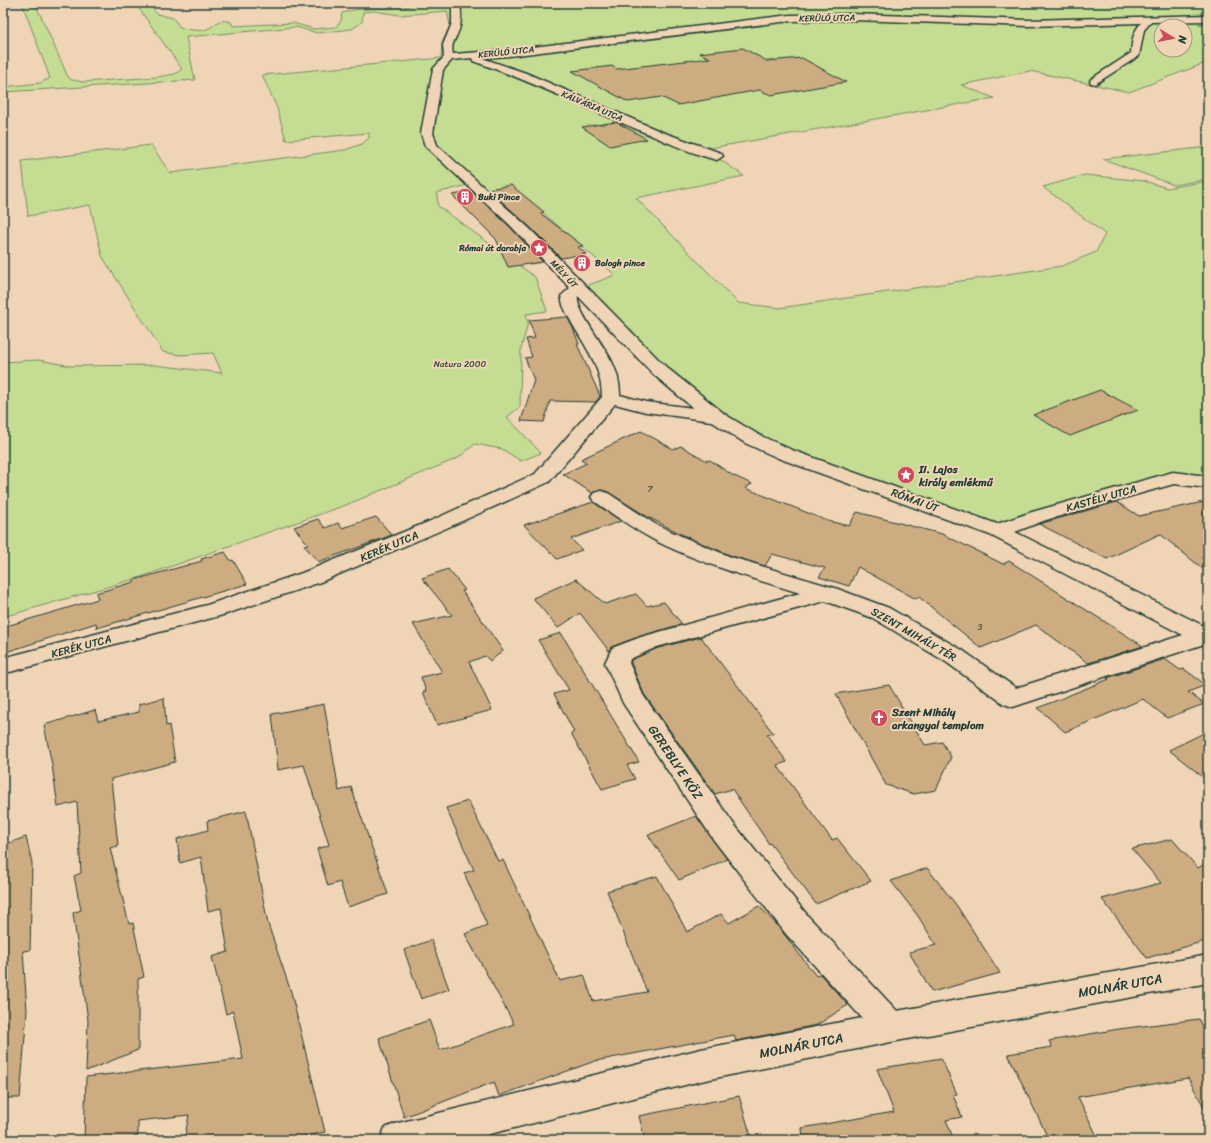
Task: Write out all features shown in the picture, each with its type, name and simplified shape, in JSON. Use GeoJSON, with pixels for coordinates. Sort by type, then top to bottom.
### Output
{"type":"FeatureCollection","features":[{"type":"Feature","properties":{"kind":"street"},"geometry":{"type":"LineString","coordinates":[[449,57],[446,48],[455,28],[457,10],[456,3]]}},
{"type":"Feature","properties":{"kind":"street","name":"KERÜLŐ UTCA"},"geometry":{"type":"LineString","coordinates":[[449,57],[467,57],[790,18],[852,17],[1016,23],[1208,18]]}},
{"type":"Feature","properties":{"kind":"street"},"geometry":{"type":"LineString","coordinates":[[1096,81],[1136,54],[1137,39],[1140,30],[1148,20]]}},
{"type":"Feature","properties":{"kind":"street","name":"MÉLY ÚT"},"geometry":{"type":"LineString","coordinates":[[449,57],[438,69],[427,133],[431,146],[524,232],[578,289],[665,376],[716,416]]}},
{"type":"Feature","properties":{"kind":"street","name":"KÁLVÁRIA UTCA"},"geometry":{"type":"LineString","coordinates":[[467,57],[522,75],[565,95],[658,134],[717,156]]}},
{"type":"Feature","properties":{"kind":"street"},"geometry":{"type":"LineString","coordinates":[[578,289],[569,296],[570,306],[596,346],[612,384],[611,398]]}},
{"type":"Feature","properties":{"kind":"street","name":"RÓMAI ÚT"},"geometry":{"type":"LineString","coordinates":[[611,398],[646,407],[716,416],[753,440],[785,454],[997,531],[1206,637]]}},
{"type":"Feature","properties":{"kind":"street","name":"KERÉK UTCA"},"geometry":{"type":"LineString","coordinates":[[10,664],[215,610],[310,578],[435,526],[542,478],[611,398]]}},
{"type":"Feature","properties":{"kind":"street"},"geometry":{"type":"LineString","coordinates":[[1173,478],[1208,474]]}},
{"type":"Feature","properties":{"kind":"street","name":"KASTÉLY UTCA"},"geometry":{"type":"LineString","coordinates":[[997,531],[1039,516],[1173,478],[1208,482]]}},
{"type":"Feature","properties":{"kind":"street","name":"SZENT MIHÁLY TÉR"},"geometry":{"type":"LineString","coordinates":[[601,497],[648,528],[673,541],[723,562],[827,593],[881,613],[954,656],[1013,698],[1206,637]]}},
{"type":"Feature","properties":{"kind":"street","name":"GEREBLYE KÖZ"},"geometry":{"type":"LineString","coordinates":[[827,593],[649,642],[620,654],[617,663],[632,697],[723,831],[797,925],[891,1027]]}},
{"type":"Feature","properties":{"kind":"street","name":"MOLNÁR UTCA"},"geometry":{"type":"LineString","coordinates":[[398,1140],[701,1065],[891,1027],[1208,969]]}},
{"type":"Feature","properties":{"kind":"green space","name":"Natura 2000"},"geometry":{"type":"Polygon","coordinates":[[[22,3],[35,3],[68,77],[72,80],[83,82],[157,77],[175,74],[182,69],[135,3],[148,3],[157,14],[173,18],[180,27],[191,30],[204,30],[222,21],[231,22],[233,26],[293,23],[314,29],[336,27],[341,21],[342,13],[352,10],[401,8],[419,3],[1208,3],[1208,23],[1198,24],[1208,26],[1208,62],[1129,92],[1030,71],[961,85],[994,98],[705,149],[744,176],[636,198],[738,303],[780,308],[1062,266],[1096,252],[1105,234],[1043,187],[1085,175],[1144,181],[1167,188],[1208,181],[1208,474],[1180,477],[997,531],[826,469],[716,416],[578,289],[615,275],[528,200],[495,205],[471,184],[437,193],[438,206],[535,277],[547,311],[526,314],[528,323],[521,349],[520,407],[507,417],[541,453],[521,461],[502,449],[475,444],[458,458],[346,505],[138,578],[3,617],[3,362],[39,360],[71,366],[155,365],[222,373],[213,353],[180,355],[163,352],[102,256],[90,205],[28,216],[22,161],[151,145],[170,173],[345,150],[362,144],[369,138],[369,133],[286,140],[277,108],[262,75],[441,58],[442,43],[450,25],[447,11],[400,15],[374,11],[363,12],[362,22],[352,29],[317,33],[296,27],[186,37],[195,80],[3,92],[3,87],[40,83],[50,78],[22,3]]]}},
{"type":"Feature","properties":{"kind":"green space"},"geometry":{"type":"Polygon","coordinates":[[[1208,147],[1208,179],[1174,185],[1103,159],[1208,147]]]}},
{"type":"Feature","properties":{"kind":"building"},"geometry":{"type":"Polygon","coordinates":[[[743,48],[767,61],[802,58],[846,82],[771,95],[759,90],[678,105],[661,97],[628,102],[572,71],[612,66],[616,69],[710,58],[699,53],[743,48]]]}},
{"type":"Feature","properties":{"kind":"building"},"geometry":{"type":"Polygon","coordinates":[[[616,122],[647,139],[610,146],[582,127],[616,122]]]}},
{"type":"Feature","properties":{"kind":"building"},"geometry":{"type":"Polygon","coordinates":[[[511,185],[544,212],[540,213],[583,246],[578,247],[586,254],[561,258],[488,189],[511,185]]]}},
{"type":"Feature","properties":{"kind":"building"},"geometry":{"type":"Polygon","coordinates":[[[472,192],[508,225],[543,262],[508,267],[496,239],[452,195],[472,192]]]}},
{"type":"Feature","properties":{"kind":"building"},"geometry":{"type":"Polygon","coordinates":[[[567,317],[573,328],[579,344],[577,344],[600,396],[596,402],[550,401],[544,422],[521,421],[534,380],[525,358],[532,357],[526,339],[535,338],[529,320],[567,317]]]}},
{"type":"Feature","properties":{"kind":"building"},"geometry":{"type":"Polygon","coordinates":[[[1100,390],[1138,410],[1070,436],[1033,415],[1100,390]]]}},
{"type":"Feature","properties":{"kind":"building"},"geometry":{"type":"Polygon","coordinates":[[[641,431],[673,449],[681,446],[707,461],[710,460],[732,475],[752,484],[745,488],[828,521],[849,526],[857,512],[942,534],[1003,564],[1009,561],[1143,646],[1088,663],[1036,625],[981,648],[919,597],[916,599],[858,567],[849,586],[819,577],[825,568],[772,554],[765,566],[732,556],[689,538],[646,516],[608,492],[601,490],[592,493],[563,474],[587,463],[581,459],[641,431]]]}},
{"type":"Feature","properties":{"kind":"building"},"geometry":{"type":"Polygon","coordinates":[[[1208,501],[1208,512],[1203,514],[1208,518],[1208,573],[1160,534],[1107,559],[1039,524],[1117,502],[1139,516],[1208,501]]]}},
{"type":"Feature","properties":{"kind":"building"},"geometry":{"type":"Polygon","coordinates":[[[593,502],[621,521],[571,539],[582,550],[557,559],[524,525],[593,502]]]}},
{"type":"Feature","properties":{"kind":"building"},"geometry":{"type":"Polygon","coordinates":[[[376,517],[392,535],[318,562],[304,545],[308,544],[294,527],[318,519],[325,528],[338,523],[342,528],[376,517]]]}},
{"type":"Feature","properties":{"kind":"building"},"geometry":{"type":"Polygon","coordinates":[[[225,552],[231,561],[233,560],[247,584],[97,628],[96,623],[3,653],[3,627],[98,599],[96,593],[134,582],[134,580],[202,561],[201,559],[225,552]]]}},
{"type":"Feature","properties":{"kind":"building"},"geometry":{"type":"Polygon","coordinates":[[[448,569],[465,590],[462,591],[503,651],[490,661],[485,656],[469,662],[492,710],[437,725],[423,692],[426,691],[421,677],[442,672],[413,624],[452,615],[422,578],[448,569]]]}},
{"type":"Feature","properties":{"kind":"building"},"geometry":{"type":"Polygon","coordinates":[[[576,579],[605,604],[636,594],[647,606],[664,602],[682,624],[641,636],[611,647],[609,651],[580,613],[558,628],[533,598],[576,579]]]}},
{"type":"Feature","properties":{"kind":"building"},"geometry":{"type":"Polygon","coordinates":[[[561,633],[639,762],[627,765],[635,779],[602,789],[571,733],[574,732],[554,694],[569,690],[538,640],[561,633]]]}},
{"type":"Feature","properties":{"kind":"building"},"geometry":{"type":"Polygon","coordinates":[[[701,637],[773,733],[767,735],[787,762],[777,765],[832,840],[837,838],[871,881],[816,904],[770,843],[769,844],[732,789],[715,794],[644,694],[631,660],[658,648],[701,637]]]}},
{"type":"Feature","properties":{"kind":"building"},"geometry":{"type":"Polygon","coordinates":[[[1165,659],[1180,670],[1184,669],[1206,685],[1188,692],[1204,704],[1167,718],[1143,699],[1065,732],[1038,708],[1109,679],[1107,678],[1165,659]]]}},
{"type":"Feature","properties":{"kind":"building","name":"Szent Mihály arkangyal templom"},"geometry":{"type":"Polygon","coordinates":[[[889,685],[925,745],[942,742],[951,757],[936,790],[914,794],[886,785],[836,694],[889,685]]]}},
{"type":"Feature","properties":{"kind":"building"},"geometry":{"type":"Polygon","coordinates":[[[164,698],[166,726],[169,725],[175,762],[111,779],[118,846],[110,848],[129,924],[133,923],[144,977],[138,979],[138,1050],[86,1071],[88,1020],[73,913],[81,910],[74,876],[81,873],[77,802],[58,807],[44,725],[95,710],[98,721],[139,712],[139,704],[164,698]]]}},
{"type":"Feature","properties":{"kind":"building"},"geometry":{"type":"Polygon","coordinates":[[[324,704],[339,791],[351,787],[388,894],[348,907],[340,882],[328,886],[317,849],[329,845],[304,765],[278,770],[272,714],[324,704]]]}},
{"type":"Feature","properties":{"kind":"building"},"geometry":{"type":"Polygon","coordinates":[[[1208,731],[1208,781],[1169,750],[1208,731]]]}},
{"type":"Feature","properties":{"kind":"building"},"geometry":{"type":"Polygon","coordinates":[[[468,801],[498,861],[503,860],[560,981],[584,975],[593,1001],[647,992],[607,891],[657,876],[687,932],[721,914],[729,923],[759,906],[777,925],[816,976],[820,974],[848,1005],[817,1025],[736,1041],[734,1035],[595,1061],[499,1096],[494,1082],[404,1117],[379,1038],[429,1020],[440,1050],[514,1024],[465,934],[487,925],[464,873],[474,870],[446,808],[468,801]]]}},
{"type":"Feature","properties":{"kind":"building"},"geometry":{"type":"Polygon","coordinates":[[[246,811],[268,924],[291,992],[325,1132],[284,1140],[184,1140],[189,1115],[138,1121],[138,1136],[125,1140],[84,1140],[86,1077],[243,1059],[233,1011],[226,1014],[212,957],[228,952],[221,908],[208,911],[201,857],[180,863],[177,839],[208,830],[207,821],[246,811]]]}},
{"type":"Feature","properties":{"kind":"building"},"geometry":{"type":"Polygon","coordinates":[[[696,816],[727,859],[679,880],[648,835],[696,816]]]}},
{"type":"Feature","properties":{"kind":"building"},"geometry":{"type":"Polygon","coordinates":[[[26,837],[32,863],[30,950],[23,951],[27,1011],[20,1098],[3,1098],[3,845],[26,837]]]}},
{"type":"Feature","properties":{"kind":"building"},"geometry":{"type":"Polygon","coordinates":[[[1172,839],[1198,868],[1208,862],[1208,940],[1147,958],[1102,899],[1161,883],[1132,849],[1172,839]]]}},
{"type":"Feature","properties":{"kind":"building"},"geometry":{"type":"Polygon","coordinates":[[[927,868],[957,906],[1000,973],[932,992],[909,952],[936,945],[918,916],[891,881],[927,868]]]}},
{"type":"Feature","properties":{"kind":"building"},"geometry":{"type":"Polygon","coordinates":[[[431,940],[449,989],[421,999],[404,950],[431,940]]]}},
{"type":"Feature","properties":{"kind":"building"},"geometry":{"type":"Polygon","coordinates":[[[1199,1019],[1208,1034],[1208,1114],[1188,1078],[1078,1097],[1097,1136],[1072,1140],[1049,1140],[1008,1054],[1052,1047],[1049,1041],[1119,1029],[1199,1019]]]}},
{"type":"Feature","properties":{"kind":"building"},"geometry":{"type":"Polygon","coordinates":[[[941,1058],[957,1094],[953,1095],[962,1117],[946,1120],[954,1140],[803,1140],[802,1128],[894,1112],[877,1069],[941,1058]]]}},
{"type":"Feature","properties":{"kind":"building"},"geometry":{"type":"Polygon","coordinates":[[[739,1096],[752,1140],[645,1140],[639,1116],[739,1096]]]}},
{"type":"Feature","properties":{"kind":"place","name":"Buki Pince"},"geometry":{"type":"Point","coordinates":[465,197]}},
{"type":"Feature","properties":{"kind":"place","name":"Római út darabja"},"geometry":{"type":"Point","coordinates":[539,248]}},
{"type":"Feature","properties":{"kind":"place","name":"Balogh pince"},"geometry":{"type":"Point","coordinates":[582,263]}},
{"type":"Feature","properties":{"kind":"place","name":"II. Lajos király emlékmű"},"geometry":{"type":"Point","coordinates":[906,475]}},
{"type":"Feature","properties":{"kind":"place","name":"Szent Mihály arkangyal templom"},"geometry":{"type":"Point","coordinates":[879,718]}}]}
